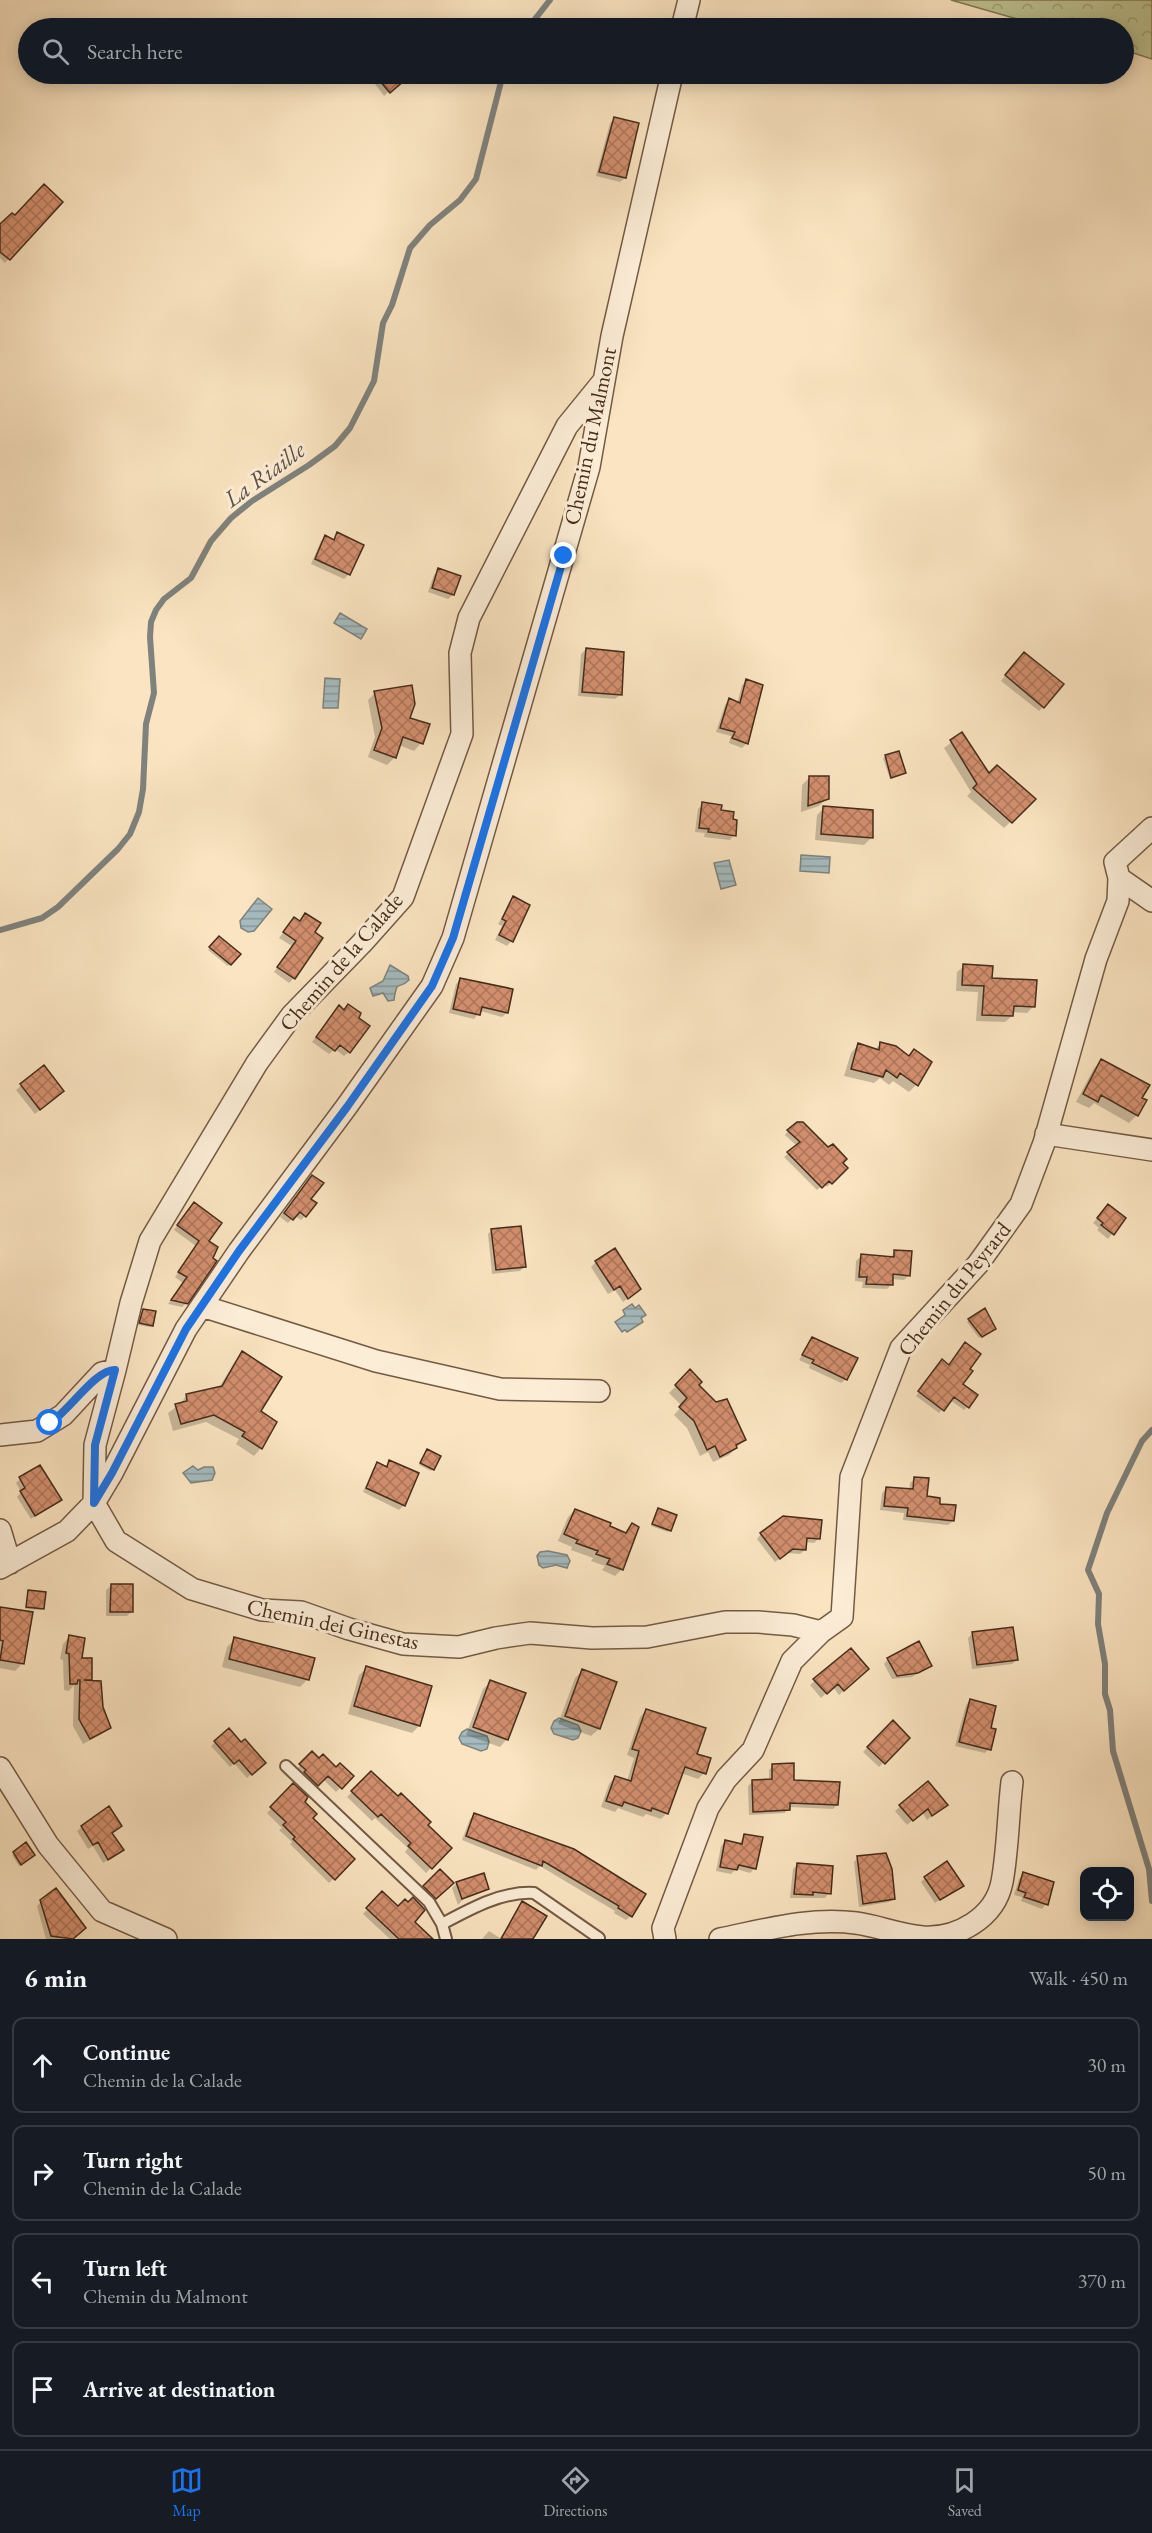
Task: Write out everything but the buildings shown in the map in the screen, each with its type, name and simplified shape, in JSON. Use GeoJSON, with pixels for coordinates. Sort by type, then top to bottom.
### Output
{"type":"FeatureCollection","features":[{"type":"Feature","properties":{"kind":"street"},"geometry":{"type":"LineString","coordinates":[[684,18],[689,0]]}},
{"type":"Feature","properties":{"kind":"street","name":"Chemin du Malmont"},"geometry":{"type":"LineString","coordinates":[[5,1565],[67,1531],[94,1503],[112,1473],[186,1329],[239,1251],[347,1107],[432,986],[453,938],[589,467],[612,336],[670,84]]}},
{"type":"Feature","properties":{"kind":"street","name":"Chemin de la Calade"},"geometry":{"type":"LineString","coordinates":[[94,1503],[95,1445],[131,1302],[150,1241],[257,1063],[292,1016],[403,897],[462,734],[460,653],[469,618],[567,426],[604,381]]}},
{"type":"Feature","properties":{"kind":"street","name":"Chemin du Peyrard"},"geometry":{"type":"LineString","coordinates":[[665,1939],[663,1928],[708,1808],[726,1779],[753,1750],[792,1661],[821,1632],[842,1617],[850,1477],[901,1348],[978,1264],[1021,1204],[1046,1134],[1096,959],[1118,901],[1119,878],[1115,862],[1152,828]]}},
{"type":"Feature","properties":{"kind":"street"},"geometry":{"type":"LineString","coordinates":[[1119,878],[1152,901]]}},
{"type":"Feature","properties":{"kind":"street"},"geometry":{"type":"LineString","coordinates":[[1046,1134],[1152,1150]]}},
{"type":"Feature","properties":{"kind":"street"},"geometry":{"type":"LineString","coordinates":[[202,1306],[376,1361],[500,1389],[599,1391]]}},
{"type":"Feature","properties":{"kind":"street"},"geometry":{"type":"LineString","coordinates":[[0,1435],[37,1431],[63,1415],[102,1373],[115,1370]]}},
{"type":"Feature","properties":{"kind":"street","name":"Chemin dei Ginestas"},"geometry":{"type":"LineString","coordinates":[[94,1503],[117,1541],[192,1589],[262,1610],[301,1612],[349,1629],[403,1644],[459,1647],[496,1638],[530,1634],[592,1638],[647,1637],[725,1622],[793,1625],[821,1632]]}},
{"type":"Feature","properties":{"kind":"street"},"geometry":{"type":"LineString","coordinates":[[0,1530],[5,1565]]}},
{"type":"Feature","properties":{"kind":"street"},"geometry":{"type":"LineString","coordinates":[[0,1768],[48,1845],[102,1911],[166,1939]]}},
{"type":"Feature","properties":{"kind":"street"},"geometry":{"type":"LineString","coordinates":[[720,1939],[799,1923],[855,1923],[924,1937],[953,1935],[973,1925],[991,1908],[1002,1884],[1012,1782]]}},
{"type":"Feature","properties":{"kind":"lane"},"geometry":{"type":"LineString","coordinates":[[286,1766],[429,1902],[442,1924],[446,1939]]}},
{"type":"Feature","properties":{"kind":"lane"},"geometry":{"type":"LineString","coordinates":[[442,1924],[492,1900],[522,1892],[534,1893],[599,1938]]}},
{"type":"Feature","properties":{"kind":"green space"},"geometry":{"type":"Polygon","coordinates":[[[951,0],[1152,0],[1152,59],[1134,53],[1134,18],[1013,18],[951,0]]]}},
{"type":"Feature","properties":{"kind":"water"},"geometry":{"type":"Polygon","coordinates":[[[340,613],[367,629],[361,639],[334,623],[340,613]]]}},
{"type":"Feature","properties":{"kind":"water"},"geometry":{"type":"Polygon","coordinates":[[[325,678],[340,679],[338,708],[323,708],[325,678]]]}},
{"type":"Feature","properties":{"kind":"water"},"geometry":{"type":"Polygon","coordinates":[[[801,855],[830,857],[829,873],[800,871],[801,855]]]}},
{"type":"Feature","properties":{"kind":"water"},"geometry":{"type":"Polygon","coordinates":[[[729,860],[736,885],[721,889],[714,863],[729,860]]]}},
{"type":"Feature","properties":{"kind":"water"},"geometry":{"type":"Polygon","coordinates":[[[258,898],[272,909],[254,931],[248,932],[241,928],[240,921],[258,898]]]}},
{"type":"Feature","properties":{"kind":"water"},"geometry":{"type":"Polygon","coordinates":[[[390,965],[408,976],[409,980],[397,987],[394,1000],[388,1001],[383,993],[373,996],[370,988],[383,981],[390,965]]]}},
{"type":"Feature","properties":{"kind":"water"},"geometry":{"type":"Polygon","coordinates":[[[632,1304],[635,1308],[639,1305],[646,1315],[641,1318],[643,1322],[627,1332],[625,1330],[622,1332],[615,1322],[625,1315],[623,1310],[632,1304]]]}},
{"type":"Feature","properties":{"kind":"water"},"geometry":{"type":"Polygon","coordinates":[[[193,1466],[198,1470],[213,1467],[215,1473],[212,1480],[191,1483],[183,1473],[193,1466]]]}},
{"type":"Feature","properties":{"kind":"water"},"geometry":{"type":"Polygon","coordinates":[[[548,1551],[567,1555],[570,1561],[567,1568],[556,1565],[543,1568],[539,1565],[537,1556],[540,1552],[548,1551]]]}},
{"type":"Feature","properties":{"kind":"water"},"geometry":{"type":"Polygon","coordinates":[[[559,1718],[578,1725],[581,1731],[578,1738],[573,1740],[554,1734],[551,1728],[554,1721],[559,1718]]]}},
{"type":"Feature","properties":{"kind":"water"},"geometry":{"type":"Polygon","coordinates":[[[467,1729],[487,1736],[489,1742],[487,1749],[481,1751],[462,1744],[459,1738],[467,1729]]]}},
{"type":"Feature","properties":{"kind":"waterway","name":"La Riaille"},"geometry":{"type":"LineString","coordinates":[[536,18],[550,0]]}},
{"type":"Feature","properties":{"kind":"waterway","name":"La Riaille"},"geometry":{"type":"LineString","coordinates":[[0,930],[42,918],[58,907],[118,849],[130,834],[139,812],[143,789],[146,724],[154,693],[151,622],[156,610],[164,599],[191,578],[211,541],[231,518],[252,501],[335,446],[350,428],[374,381],[383,323],[392,305],[410,248],[430,225],[460,200],[476,179],[500,84]]}},
{"type":"Feature","properties":{"kind":"waterway"},"geometry":{"type":"LineString","coordinates":[[1152,1430],[1142,1441],[1107,1513],[1088,1570],[1099,1594],[1098,1624],[1105,1664],[1105,1694],[1110,1710],[1113,1751],[1149,1869],[1152,1901]]}},
{"type":"Feature","properties":{"kind":"route"},"geometry":{"type":"LineString","coordinates":[[50,1423],[63,1415],[102,1373],[115,1370],[95,1445],[94,1503],[112,1473],[186,1329],[239,1251],[347,1107],[432,986],[453,938],[564,556]]}}]}
